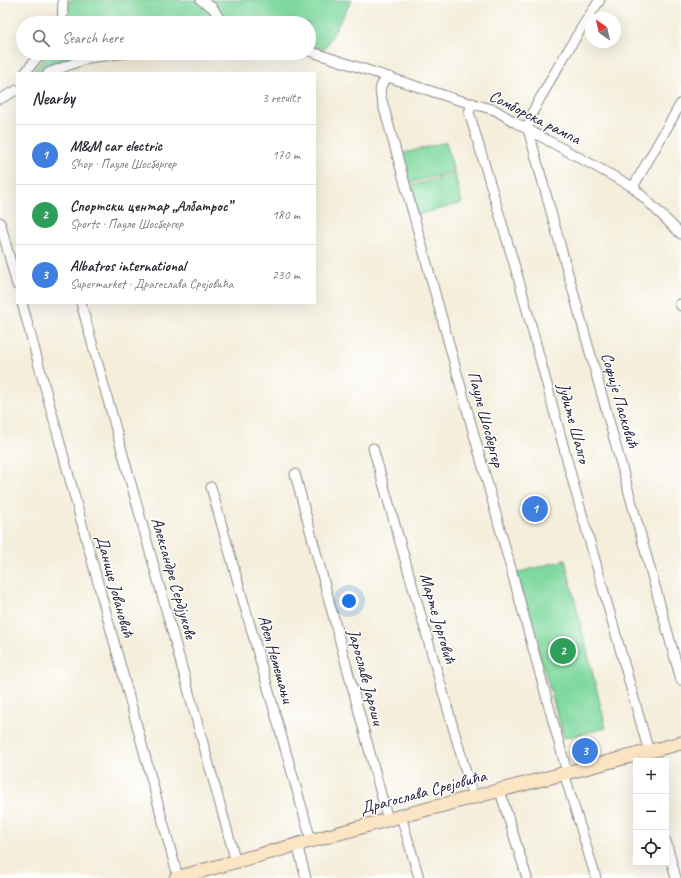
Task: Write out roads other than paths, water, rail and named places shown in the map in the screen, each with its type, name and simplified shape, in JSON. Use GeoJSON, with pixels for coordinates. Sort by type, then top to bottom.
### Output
{"type":"FeatureCollection","features":[{"type":"Feature","properties":{"kind":"street"},"geometry":{"type":"LineString","coordinates":[[62,0],[62,16]]}},
{"type":"Feature","properties":{"kind":"street"},"geometry":{"type":"LineString","coordinates":[[201,0],[213,8],[218,16]]}},
{"type":"Feature","properties":{"kind":"street"},"geometry":{"type":"LineString","coordinates":[[528,129],[529,118],[536,103],[581,28],[600,0]]}},
{"type":"Feature","properties":{"kind":"street","name":"Сомборска рампа"},"geometry":{"type":"LineString","coordinates":[[316,53],[454,99],[495,110],[633,187],[681,234]]}},
{"type":"Feature","properties":{"kind":"street"},"geometry":{"type":"LineString","coordinates":[[26,72],[35,60]]}},
{"type":"Feature","properties":{"kind":"street"},"geometry":{"type":"LineString","coordinates":[[51,72],[83,60]]}},
{"type":"Feature","properties":{"kind":"street","name":"Пауле Шосбергер"},"geometry":{"type":"LineString","coordinates":[[389,77],[381,85],[381,97],[565,773],[596,878]]}},
{"type":"Feature","properties":{"kind":"street"},"geometry":{"type":"LineString","coordinates":[[0,99],[16,91]]}},
{"type":"Feature","properties":{"kind":"street","name":"Јудите Шалго"},"geometry":{"type":"LineString","coordinates":[[473,103],[470,112],[517,276],[646,755]]}},
{"type":"Feature","properties":{"kind":"street"},"geometry":{"type":"LineString","coordinates":[[633,187],[681,103]]}},
{"type":"Feature","properties":{"kind":"street","name":"Софије Пасковић"},"geometry":{"type":"LineString","coordinates":[[528,129],[681,680]]}},
{"type":"Feature","properties":{"kind":"street"},"geometry":{"type":"LineString","coordinates":[[0,222],[16,281]]}},
{"type":"Feature","properties":{"kind":"street","name":"Данице Јовановић"},"geometry":{"type":"LineString","coordinates":[[22,304],[183,877]]}},
{"type":"Feature","properties":{"kind":"street","name":"Александре Сердјукове"},"geometry":{"type":"LineString","coordinates":[[81,304],[236,862]]}},
{"type":"Feature","properties":{"kind":"street","name":"Марте Јорговић"},"geometry":{"type":"LineString","coordinates":[[373,448],[473,797]]}},
{"type":"Feature","properties":{"kind":"street","name":"Јарославе Јароши"},"geometry":{"type":"LineString","coordinates":[[295,474],[388,820]]}},
{"type":"Feature","properties":{"kind":"street","name":"Адел Немешањи"},"geometry":{"type":"LineString","coordinates":[[211,487],[311,840]]}},
{"type":"Feature","properties":{"kind":"street","name":"Драгослава Срејовића"},"geometry":{"type":"LineString","coordinates":[[183,877],[311,840],[473,797],[565,773],[646,755],[681,743]]}},
{"type":"Feature","properties":{"kind":"street"},"geometry":{"type":"LineString","coordinates":[[500,791],[527,878]]}},
{"type":"Feature","properties":{"kind":"street"},"geometry":{"type":"LineString","coordinates":[[401,816],[419,878]]}},
{"type":"Feature","properties":{"kind":"street"},"geometry":{"type":"LineString","coordinates":[[297,844],[306,878]]}},
{"type":"Feature","properties":{"kind":"street"},"geometry":{"type":"LineString","coordinates":[[669,852],[676,878]]}},
{"type":"Feature","properties":{"kind":"place","name":"M&M car electric"},"geometry":{"type":"Point","coordinates":[535,509]}},
{"type":"Feature","properties":{"kind":"place","name":"Спортски центар „Албатрос”"},"geometry":{"type":"Point","coordinates":[563,651]}},
{"type":"Feature","properties":{"kind":"place","name":"Albatros international"},"geometry":{"type":"Point","coordinates":[585,751]}}]}
